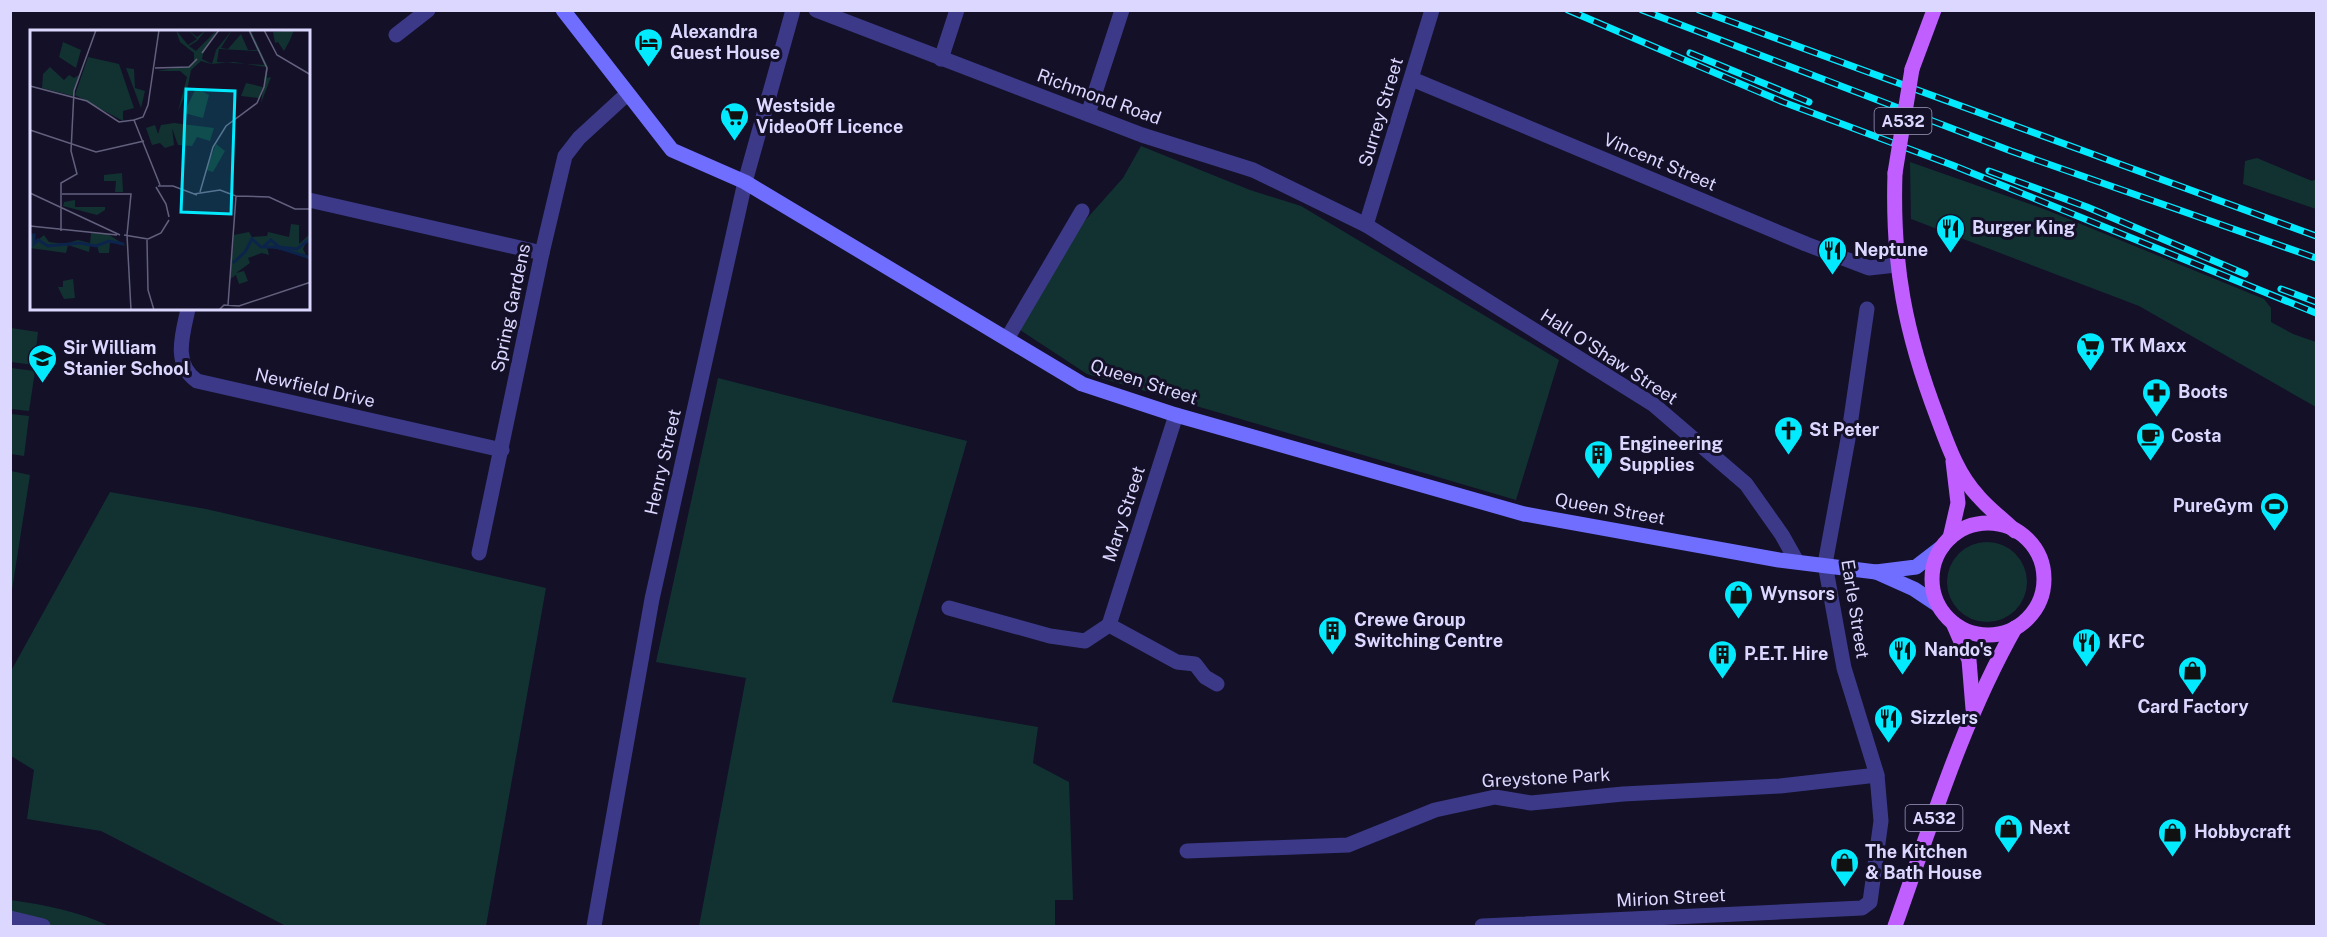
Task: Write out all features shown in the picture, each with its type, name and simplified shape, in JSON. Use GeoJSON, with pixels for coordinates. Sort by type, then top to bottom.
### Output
{"type":"FeatureCollection","features":[{"type":"Feature","properties":{"kind":"main road","name":"A532"},"geometry":{"type":"LineString","coordinates":[[1934,10],[1911,69],[1895,173],[1893,221],[1896,265],[1904,315],[1919,371],[1953,458],[1977,495],[2015,531]]}},
{"type":"Feature","properties":{"kind":"main road","name":"A532"},"geometry":{"type":"LineString","coordinates":[[1946,543],[1958,503],[1953,458]]}},
{"type":"Feature","properties":{"kind":"main road"},"geometry":{"type":"LineString","coordinates":[[1981,524],[1999,525],[2015,531],[2034,548],[2041,562],[2042,591],[2037,605],[2028,618],[2015,628],[1999,634],[1983,635],[1967,631],[1953,623],[1938,605],[1932,576],[1946,543],[1965,528],[1981,524]]}},
{"type":"Feature","properties":{"kind":"main road","name":"A532"},"geometry":{"type":"LineString","coordinates":[[1953,623],[1969,660],[1973,709]]}},
{"type":"Feature","properties":{"kind":"main road","name":"A532"},"geometry":{"type":"LineString","coordinates":[[1895,927],[1973,709],[2015,628]]}},
{"type":"Feature","properties":{"kind":"street"},"geometry":{"type":"LineString","coordinates":[[396,35],[428,10]]}},
{"type":"Feature","properties":{"kind":"street","name":"Queen Street"},"geometry":{"type":"LineString","coordinates":[[563,10],[672,150],[745,182],[1008,337],[1082,384],[1176,415],[1524,514],[1779,560],[1796,560],[1876,572]]}},
{"type":"Feature","properties":{"kind":"street","name":"Henry Street"},"geometry":{"type":"LineString","coordinates":[[594,927],[652,598],[745,182],[793,10]]}},
{"type":"Feature","properties":{"kind":"street","name":"Richmond Road"},"geometry":{"type":"LineString","coordinates":[[816,10],[1088,114],[1253,170],[1366,225]]}},
{"type":"Feature","properties":{"kind":"street"},"geometry":{"type":"LineString","coordinates":[[941,58],[957,10]]}},
{"type":"Feature","properties":{"kind":"street"},"geometry":{"type":"LineString","coordinates":[[1088,114],[1122,10]]}},
{"type":"Feature","properties":{"kind":"street","name":"Surrey Street"},"geometry":{"type":"LineString","coordinates":[[1366,225],[1432,10]]}},
{"type":"Feature","properties":{"kind":"street","name":"Vincent Street"},"geometry":{"type":"LineString","coordinates":[[1412,79],[1806,244],[1869,267],[1896,265]]}},
{"type":"Feature","properties":{"kind":"street","name":"Spring Gardens"},"geometry":{"type":"LineString","coordinates":[[479,553],[542,253],[566,156],[579,138],[627,94]]}},
{"type":"Feature","properties":{"kind":"street"},"geometry":{"type":"LineString","coordinates":[[310,200],[542,253]]}},
{"type":"Feature","properties":{"kind":"street"},"geometry":{"type":"LineString","coordinates":[[1008,337],[1082,211]]}},
{"type":"Feature","properties":{"kind":"street","name":"Hall O'Shaw Street"},"geometry":{"type":"LineString","coordinates":[[1366,225],[1654,405],[1746,484],[1777,526],[1796,560]]}},
{"type":"Feature","properties":{"kind":"street","name":"Earle Street"},"geometry":{"type":"LineString","coordinates":[[1862,908],[1870,902],[1881,821],[1877,775],[1844,668],[1826,564],[1848,439],[1867,309]]}},
{"type":"Feature","properties":{"kind":"street","name":"Newfield Drive"},"geometry":{"type":"LineString","coordinates":[[188,310],[181,342],[182,363],[197,381],[501,450]]}},
{"type":"Feature","properties":{"kind":"street","name":"Mary Street"},"geometry":{"type":"LineString","coordinates":[[1109,625],[1176,415]]}},
{"type":"Feature","properties":{"kind":"street"},"geometry":{"type":"LineString","coordinates":[[1876,572],[1916,567],[1946,543]]}},
{"type":"Feature","properties":{"kind":"street"},"geometry":{"type":"LineString","coordinates":[[1876,572],[1914,589],[1938,605]]}},
{"type":"Feature","properties":{"kind":"street"},"geometry":{"type":"LineString","coordinates":[[949,608],[1050,636],[1085,641],[1109,625],[1177,662],[1196,664],[1205,677],[1217,684]]}},
{"type":"Feature","properties":{"kind":"street","name":"Greystone Park"},"geometry":{"type":"LineString","coordinates":[[1187,851],[1348,845],[1435,810],[1495,797],[1531,802],[1623,794],[1780,786],[1877,775]]}},
{"type":"Feature","properties":{"kind":"street","name":"Mirion Street"},"geometry":{"type":"LineString","coordinates":[[1482,927],[1862,908]]}},
{"type":"Feature","properties":{"kind":"street"},"geometry":{"type":"LineString","coordinates":[[10,918],[43,927]]}},
{"type":"Feature","properties":{"kind":"green space"},"geometry":{"type":"Polygon","coordinates":[[[1141,146],[1250,190],[1301,206],[1559,360],[1516,500],[1087,374],[1017,328],[1081,225],[1123,178],[1141,146]]]}},
{"type":"Feature","properties":{"kind":"green space"},"geometry":{"type":"Polygon","coordinates":[[[2257,158],[2312,181],[2316,179],[2316,209],[2243,184],[2245,161],[2257,158]]]}},
{"type":"Feature","properties":{"kind":"green space"},"geometry":{"type":"Polygon","coordinates":[[[1910,162],[2044,209],[2264,299],[2271,308],[2271,322],[2293,334],[2316,342],[2316,407],[2139,306],[1911,219],[1910,162]]]}},
{"type":"Feature","properties":{"kind":"green space"},"geometry":{"type":"Polygon","coordinates":[[[11,328],[38,332],[34,365],[11,362],[11,328]]]}},
{"type":"Feature","properties":{"kind":"green space"},"geometry":{"type":"Polygon","coordinates":[[[11,368],[35,371],[29,411],[11,409],[11,368]]]}},
{"type":"Feature","properties":{"kind":"green space"},"geometry":{"type":"Polygon","coordinates":[[[718,378],[967,441],[892,702],[1038,727],[1033,763],[1069,782],[1073,900],[1055,900],[1055,926],[699,926],[746,678],[656,662],[718,378]]]}},
{"type":"Feature","properties":{"kind":"green space"},"geometry":{"type":"Polygon","coordinates":[[[11,414],[29,416],[24,456],[11,454],[11,414]]]}},
{"type":"Feature","properties":{"kind":"green space"},"geometry":{"type":"Polygon","coordinates":[[[10,471],[30,475],[11,596],[10,471]]]}},
{"type":"Feature","properties":{"kind":"green space"},"geometry":{"type":"Polygon","coordinates":[[[110,492],[206,509],[546,588],[486,926],[286,926],[101,831],[27,819],[34,770],[11,756],[11,671],[110,492]]]}},
{"type":"Feature","properties":{"kind":"green space"},"geometry":{"type":"Polygon","coordinates":[[[1987,542],[2002,545],[2015,554],[2024,567],[2027,582],[2024,597],[2015,610],[2002,619],[1987,622],[1972,619],[1959,610],[1950,597],[1947,582],[1950,567],[1959,554],[1972,545],[1987,542]]]}},
{"type":"Feature","properties":{"kind":"green space"},"geometry":{"type":"Polygon","coordinates":[[[11,900],[61,909],[109,926],[11,926],[11,900]]]}},
{"type":"Feature","properties":{"kind":"railway"},"geometry":{"type":"LineString","coordinates":[[1568,10],[1783,102],[1952,165],[2316,313]]}},
{"type":"Feature","properties":{"kind":"railway"},"geometry":{"type":"LineString","coordinates":[[1642,10],[2011,151],[2316,258]]}},
{"type":"Feature","properties":{"kind":"railway"},"geometry":{"type":"LineString","coordinates":[[1699,10],[2316,236]]}},
{"type":"Feature","properties":{"kind":"railway"},"geometry":{"type":"LineString","coordinates":[[1690,53],[1809,102]]}},
{"type":"Feature","properties":{"kind":"railway"},"geometry":{"type":"LineString","coordinates":[[1989,171],[2087,207],[2245,274]]}},
{"type":"Feature","properties":{"kind":"railway"},"geometry":{"type":"LineString","coordinates":[[2281,289],[2316,302]]}},
{"type":"Feature","properties":{"kind":"place","name":"Alexandra Guest House"},"geometry":{"type":"Point","coordinates":[649,68]}},
{"type":"Feature","properties":{"kind":"place","name":"Westside VideoOff Licence"},"geometry":{"type":"Point","coordinates":[735,142]}},
{"type":"Feature","properties":{"kind":"place","name":"Burger King"},"geometry":{"type":"Point","coordinates":[1951,254]}},
{"type":"Feature","properties":{"kind":"place","name":"Neptune"},"geometry":{"type":"Point","coordinates":[1833,276]}},
{"type":"Feature","properties":{"kind":"place","name":"TK Maxx"},"geometry":{"type":"Point","coordinates":[2090,372]}},
{"type":"Feature","properties":{"kind":"place","name":"Sir William Stanier School"},"geometry":{"type":"Point","coordinates":[42,384]}},
{"type":"Feature","properties":{"kind":"place","name":"Boots"},"geometry":{"type":"Point","coordinates":[2157,418]}},
{"type":"Feature","properties":{"kind":"place","name":"St Peter"},"geometry":{"type":"Point","coordinates":[1788,456]}},
{"type":"Feature","properties":{"kind":"place","name":"Costa"},"geometry":{"type":"Point","coordinates":[2150,462]}},
{"type":"Feature","properties":{"kind":"place","name":"Engineering Supplies"},"geometry":{"type":"Point","coordinates":[1598,480]}},
{"type":"Feature","properties":{"kind":"place","name":"PureGym"},"geometry":{"type":"Point","coordinates":[2274,532]}},
{"type":"Feature","properties":{"kind":"place","name":"Wynsors"},"geometry":{"type":"Point","coordinates":[1739,620]}},
{"type":"Feature","properties":{"kind":"place","name":"Crewe Group Switching Centre"},"geometry":{"type":"Point","coordinates":[1333,656]}},
{"type":"Feature","properties":{"kind":"place","name":"KFC"},"geometry":{"type":"Point","coordinates":[2087,668]}},
{"type":"Feature","properties":{"kind":"place","name":"Nando's"},"geometry":{"type":"Point","coordinates":[1903,676]}},
{"type":"Feature","properties":{"kind":"place","name":"P.E.T. Hire"},"geometry":{"type":"Point","coordinates":[1723,680]}},
{"type":"Feature","properties":{"kind":"place","name":"Card Factory"},"geometry":{"type":"Point","coordinates":[2193,696]}},
{"type":"Feature","properties":{"kind":"place","name":"Sizzlers"},"geometry":{"type":"Point","coordinates":[1889,744]}},
{"type":"Feature","properties":{"kind":"place","name":"Next"},"geometry":{"type":"Point","coordinates":[2008,854]}},
{"type":"Feature","properties":{"kind":"place","name":"Hobbycraft"},"geometry":{"type":"Point","coordinates":[2173,858]}},
{"type":"Feature","properties":{"kind":"place","name":"The Kitchen & Bath House"},"geometry":{"type":"Point","coordinates":[1844,888]}}]}
